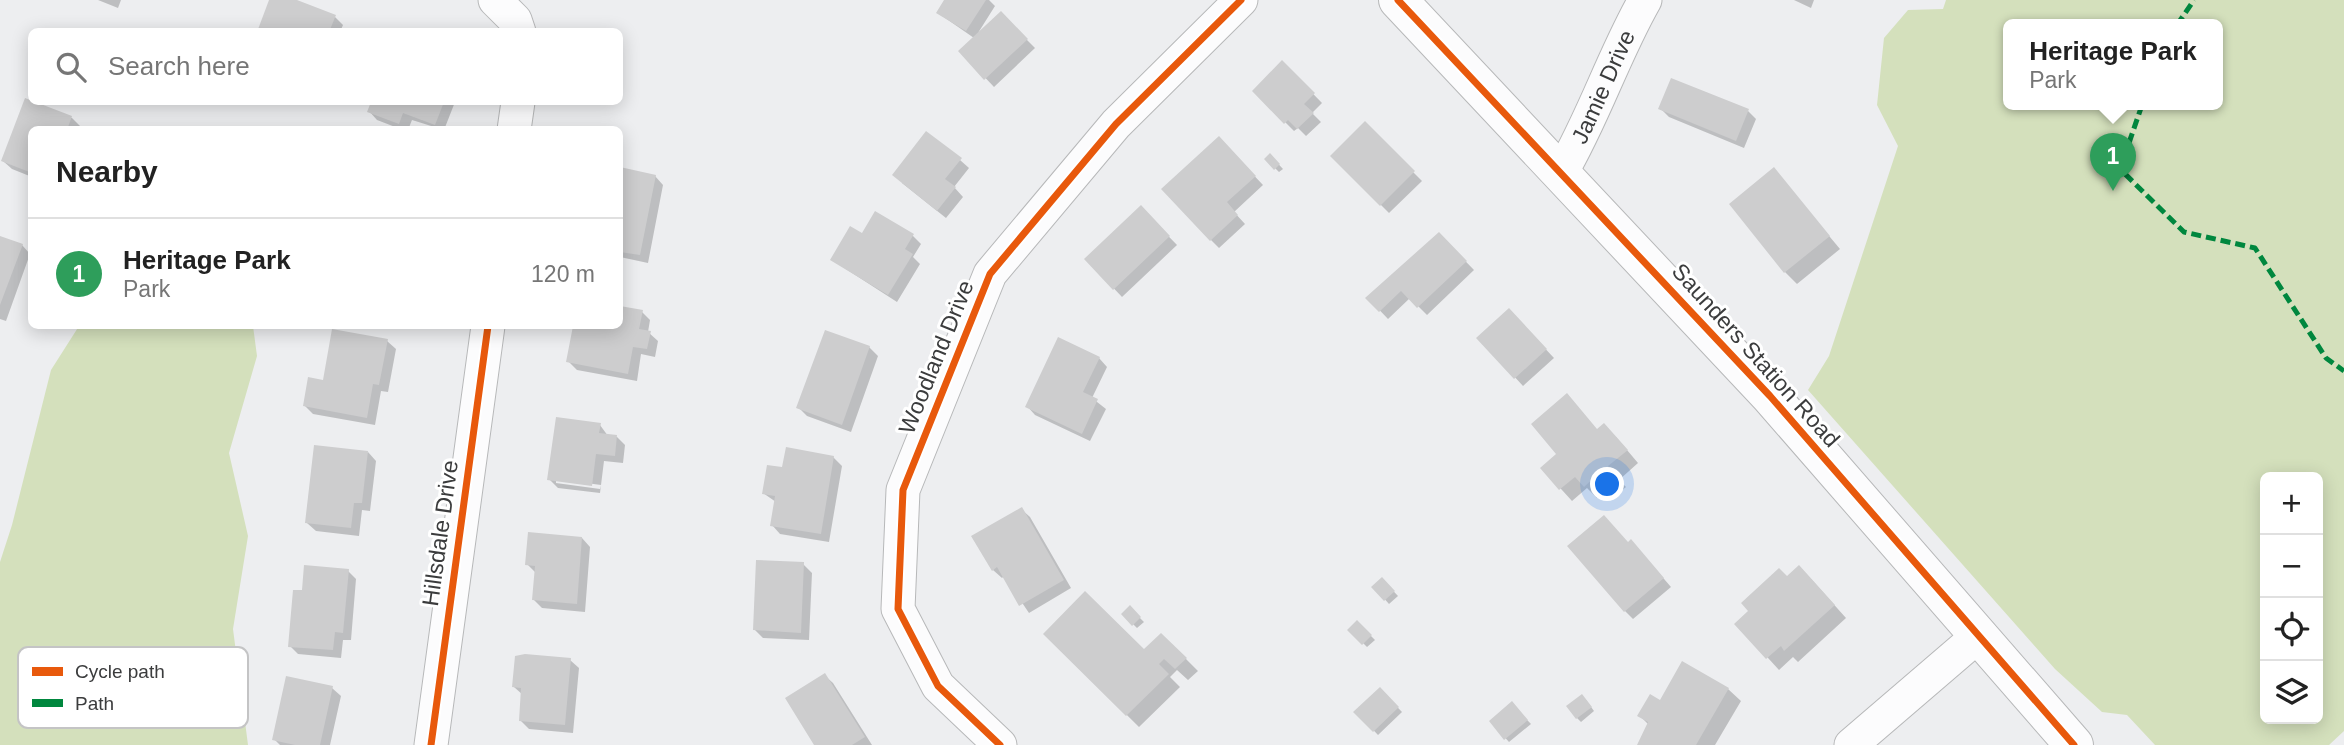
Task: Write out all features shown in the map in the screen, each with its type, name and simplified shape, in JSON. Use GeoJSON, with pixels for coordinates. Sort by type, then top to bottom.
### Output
{"type":"FeatureCollection","features":[{"type":"Feature","properties":{"kind":"street"},"geometry":{"type":"LineString","coordinates":[[495,0],[515,20],[518,28]]}},
{"type":"Feature","properties":{"kind":"street","name":"Woodland Drive"},"geometry":{"type":"LineString","coordinates":[[1000,745],[938,686],[898,609],[903,490],[990,274],[1116,124],[1241,0]]}},
{"type":"Feature","properties":{"kind":"street","name":"Saunders Station Road"},"geometry":{"type":"LineString","coordinates":[[1398,0],[1770,396],[2074,745]]}},
{"type":"Feature","properties":{"kind":"street","name":"Jamie Drive"},"geometry":{"type":"LineString","coordinates":[[1561,173],[1586,131],[1624,37],[1645,0]]}},
{"type":"Feature","properties":{"kind":"street"},"geometry":{"type":"LineString","coordinates":[[515,126],[518,105]]}},
{"type":"Feature","properties":{"kind":"street","name":"Hillsdale Drive"},"geometry":{"type":"LineString","coordinates":[[432,745],[488,329]]}},
{"type":"Feature","properties":{"kind":"street"},"geometry":{"type":"LineString","coordinates":[[1850,745],[1978,636]]}},
{"type":"Feature","properties":{"kind":"green space"},"geometry":{"type":"Polygon","coordinates":[[[1946,0],[2344,0],[2344,731],[2329,745],[2155,745],[2127,715],[2102,712],[2055,669],[1808,390],[1829,356],[1898,146],[1877,105],[1884,38],[1908,10],[1943,9],[1946,0]]]}},
{"type":"Feature","properties":{"kind":"green space"},"geometry":{"type":"Polygon","coordinates":[[[77,329],[253,329],[257,356],[229,453],[248,536],[233,629],[235,647],[18,647],[18,728],[246,728],[248,745],[0,745],[0,562],[51,370],[77,329]]]}},
{"type":"Feature","properties":{"kind":"building"},"geometry":{"type":"Polygon","coordinates":[[[269,0],[297,0],[336,15],[331,28],[258,28],[269,0]]]}},
{"type":"Feature","properties":{"kind":"building"},"geometry":{"type":"Polygon","coordinates":[[[944,0],[986,0],[966,31],[936,13],[944,0]]]}},
{"type":"Feature","properties":{"kind":"building"},"geometry":{"type":"Polygon","coordinates":[[[1001,11],[1028,39],[984,80],[958,51],[1001,11]]]}},
{"type":"Feature","properties":{"kind":"building"},"geometry":{"type":"Polygon","coordinates":[[[1282,60],[1315,93],[1304,104],[1314,113],[1297,129],[1288,120],[1284,124],[1252,91],[1282,60]]]}},
{"type":"Feature","properties":{"kind":"building"},"geometry":{"type":"Polygon","coordinates":[[[1671,78],[1749,109],[1736,141],[1658,109],[1671,78]]]}},
{"type":"Feature","properties":{"kind":"building"},"geometry":{"type":"Polygon","coordinates":[[[25,98],[28,99],[28,105],[43,105],[72,116],[68,126],[28,126],[28,171],[1,161],[25,98]]]}},
{"type":"Feature","properties":{"kind":"building"},"geometry":{"type":"Polygon","coordinates":[[[370,105],[443,105],[435,125],[403,113],[399,124],[367,112],[370,105]]]}},
{"type":"Feature","properties":{"kind":"building"},"geometry":{"type":"Polygon","coordinates":[[[1365,121],[1415,171],[1380,206],[1330,156],[1365,121]]]}},
{"type":"Feature","properties":{"kind":"building"},"geometry":{"type":"Polygon","coordinates":[[[926,131],[962,158],[945,179],[956,187],[937,211],[892,175],[926,131]]]}},
{"type":"Feature","properties":{"kind":"building"},"geometry":{"type":"Polygon","coordinates":[[[1219,136],[1256,176],[1227,202],[1238,215],[1210,241],[1161,189],[1219,136]]]}},
{"type":"Feature","properties":{"kind":"building"},"geometry":{"type":"Polygon","coordinates":[[[1270,153],[1280,164],[1274,170],[1264,159],[1270,153]]]}},
{"type":"Feature","properties":{"kind":"building"},"geometry":{"type":"Polygon","coordinates":[[[1774,167],[1830,236],[1784,273],[1729,204],[1774,167]]]}},
{"type":"Feature","properties":{"kind":"building"},"geometry":{"type":"Polygon","coordinates":[[[623,168],[656,175],[640,255],[623,252],[623,168]]]}},
{"type":"Feature","properties":{"kind":"building"},"geometry":{"type":"Polygon","coordinates":[[[1141,205],[1170,236],[1113,290],[1084,259],[1141,205]]]}},
{"type":"Feature","properties":{"kind":"building"},"geometry":{"type":"Polygon","coordinates":[[[875,211],[914,234],[905,249],[913,254],[888,295],[830,260],[850,226],[862,233],[875,211]]]}},
{"type":"Feature","properties":{"kind":"building"},"geometry":{"type":"Polygon","coordinates":[[[1439,232],[1467,261],[1417,308],[1401,291],[1379,312],[1365,298],[1439,232]]]}},
{"type":"Feature","properties":{"kind":"building"},"geometry":{"type":"Polygon","coordinates":[[[0,236],[23,244],[0,305],[0,236]]]}},
{"type":"Feature","properties":{"kind":"building"},"geometry":{"type":"Polygon","coordinates":[[[623,307],[643,310],[639,329],[651,331],[647,349],[633,347],[628,374],[566,362],[572,329],[623,329],[623,307]]]}},
{"type":"Feature","properties":{"kind":"building"},"geometry":{"type":"Polygon","coordinates":[[[1509,308],[1547,349],[1514,379],[1476,338],[1509,308]]]}},
{"type":"Feature","properties":{"kind":"building"},"geometry":{"type":"Polygon","coordinates":[[[332,329],[388,339],[379,385],[373,384],[367,418],[303,406],[308,377],[323,380],[332,329]]]}},
{"type":"Feature","properties":{"kind":"building"},"geometry":{"type":"Polygon","coordinates":[[[825,330],[870,346],[842,425],[796,408],[825,330]]]}},
{"type":"Feature","properties":{"kind":"building"},"geometry":{"type":"Polygon","coordinates":[[[1058,337],[1100,357],[1083,392],[1098,399],[1082,434],[1025,407],[1058,337]]]}},
{"type":"Feature","properties":{"kind":"building"},"geometry":{"type":"Polygon","coordinates":[[[1567,393],[1597,429],[1604,423],[1628,450],[1608,466],[1615,474],[1603,484],[1596,476],[1584,487],[1575,477],[1559,490],[1540,468],[1556,454],[1531,424],[1567,393]]]}},
{"type":"Feature","properties":{"kind":"building"},"geometry":{"type":"Polygon","coordinates":[[[556,417],[601,423],[599,433],[617,435],[615,456],[596,454],[592,486],[547,480],[556,417]]]}},
{"type":"Feature","properties":{"kind":"building"},"geometry":{"type":"Polygon","coordinates":[[[314,445],[368,451],[362,503],[354,503],[351,528],[305,523],[314,445]]]}},
{"type":"Feature","properties":{"kind":"building"},"geometry":{"type":"Polygon","coordinates":[[[786,447],[834,456],[821,534],[770,526],[775,496],[762,494],[767,465],[782,467],[786,447]]]}},
{"type":"Feature","properties":{"kind":"building"},"geometry":{"type":"Polygon","coordinates":[[[1022,507],[1064,580],[1019,606],[997,567],[992,571],[971,536],[1022,507]]]}},
{"type":"Feature","properties":{"kind":"building"},"geometry":{"type":"Polygon","coordinates":[[[1604,515],[1628,542],[1631,539],[1664,578],[1624,612],[1567,546],[1604,515]]]}},
{"type":"Feature","properties":{"kind":"building"},"geometry":{"type":"Polygon","coordinates":[[[528,532],[582,537],[577,604],[532,600],[535,566],[525,565],[528,532]]]}},
{"type":"Feature","properties":{"kind":"building"},"geometry":{"type":"Polygon","coordinates":[[[756,560],[804,562],[801,633],[753,630],[756,560]]]}},
{"type":"Feature","properties":{"kind":"building"},"geometry":{"type":"Polygon","coordinates":[[[304,565],[349,569],[343,633],[335,632],[333,650],[288,647],[293,590],[302,590],[304,565]]]}},
{"type":"Feature","properties":{"kind":"building"},"geometry":{"type":"Polygon","coordinates":[[[1799,565],[1835,605],[1784,651],[1781,646],[1766,659],[1734,624],[1748,611],[1741,603],[1779,568],[1787,576],[1799,565]]]}},
{"type":"Feature","properties":{"kind":"building"},"geometry":{"type":"Polygon","coordinates":[[[1382,577],[1395,591],[1384,601],[1371,587],[1382,577]]]}},
{"type":"Feature","properties":{"kind":"building"},"geometry":{"type":"Polygon","coordinates":[[[1085,591],[1144,649],[1161,633],[1187,658],[1175,669],[1164,659],[1159,664],[1169,674],[1126,716],[1043,634],[1085,591]]]}},
{"type":"Feature","properties":{"kind":"building"},"geometry":{"type":"Polygon","coordinates":[[[1130,605],[1141,617],[1132,626],[1121,614],[1130,605]]]}},
{"type":"Feature","properties":{"kind":"building"},"geometry":{"type":"Polygon","coordinates":[[[1357,620],[1372,635],[1362,645],[1347,630],[1357,620]]]}},
{"type":"Feature","properties":{"kind":"building"},"geometry":{"type":"Polygon","coordinates":[[[525,654],[571,658],[565,725],[519,721],[521,688],[512,687],[515,656],[525,654]]]}},
{"type":"Feature","properties":{"kind":"building"},"geometry":{"type":"Polygon","coordinates":[[[1682,661],[1729,688],[1696,745],[1637,745],[1648,722],[1637,716],[1650,694],[1660,700],[1682,661]]]}},
{"type":"Feature","properties":{"kind":"building"},"geometry":{"type":"Polygon","coordinates":[[[825,673],[865,737],[852,745],[814,745],[785,698],[825,673]]]}},
{"type":"Feature","properties":{"kind":"building"},"geometry":{"type":"Polygon","coordinates":[[[286,676],[333,686],[320,745],[295,745],[272,740],[286,676]]]}},
{"type":"Feature","properties":{"kind":"building"},"geometry":{"type":"Polygon","coordinates":[[[1380,687],[1399,707],[1373,732],[1353,712],[1380,687]]]}},
{"type":"Feature","properties":{"kind":"building"},"geometry":{"type":"Polygon","coordinates":[[[1582,694],[1592,707],[1576,719],[1566,706],[1582,694]]]}},
{"type":"Feature","properties":{"kind":"building"},"geometry":{"type":"Polygon","coordinates":[[[1512,701],[1528,720],[1504,740],[1489,721],[1512,701]]]}},
{"type":"Feature","properties":{"kind":"marked path"},"geometry":{"type":"LineString","coordinates":[[2181,19],[2194,0]]}},
{"type":"Feature","properties":{"kind":"marked path"},"geometry":{"type":"LineString","coordinates":[[2140,110],[2120,169],[2184,232],[2255,248],[2326,358],[2344,371]]}},
{"type":"Feature","properties":{"kind":"cycle path"},"geometry":{"type":"LineString","coordinates":[[1000,745],[938,686],[898,609],[903,490],[990,274],[1116,124],[1241,0]]}},
{"type":"Feature","properties":{"kind":"cycle path"},"geometry":{"type":"LineString","coordinates":[[1398,0],[1770,396],[2074,745]]}},
{"type":"Feature","properties":{"kind":"cycle path"},"geometry":{"type":"LineString","coordinates":[[431,745],[488,329]]}},
{"type":"Feature","properties":{"kind":"place","name":"Heritage Park"},"geometry":{"type":"Point","coordinates":[2113,191]}}]}
